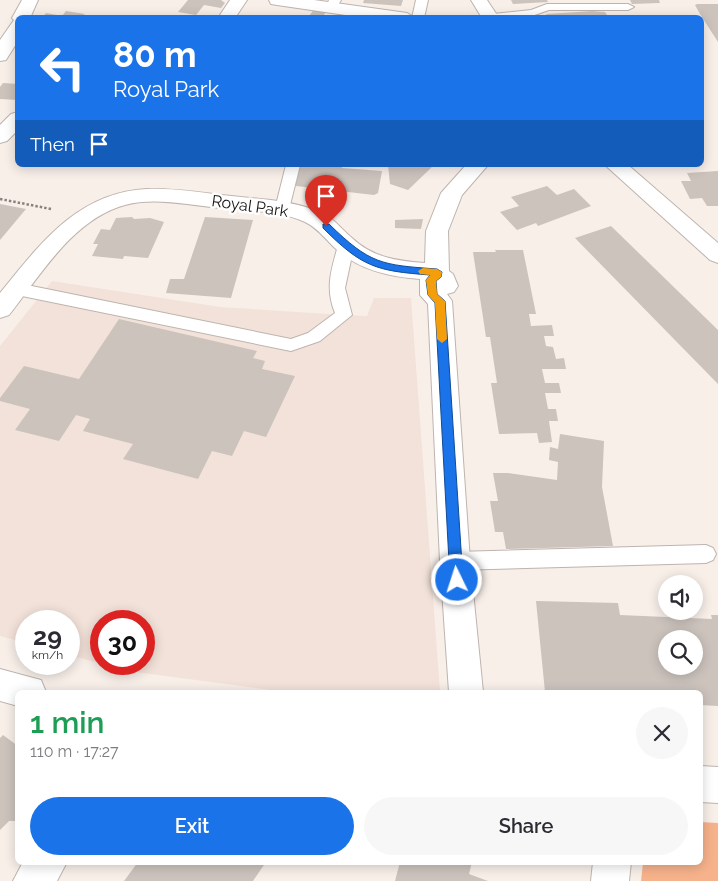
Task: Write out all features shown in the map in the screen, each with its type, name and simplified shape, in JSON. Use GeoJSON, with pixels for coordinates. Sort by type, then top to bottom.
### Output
{"type":"FeatureCollection","features":[{"type":"Feature","properties":{"kind":"street"},"geometry":{"type":"LineString","coordinates":[[22,15],[30,0]]}},
{"type":"Feature","properties":{"kind":"street"},"geometry":{"type":"LineString","coordinates":[[228,15],[239,0]]}},
{"type":"Feature","properties":{"kind":"street"},"geometry":{"type":"LineString","coordinates":[[277,0],[334,4],[391,15]]}},
{"type":"Feature","properties":{"kind":"street"},"geometry":{"type":"LineString","coordinates":[[479,0],[490,15]]}},
{"type":"Feature","properties":{"kind":"street"},"geometry":{"type":"LineString","coordinates":[[3,65],[15,32]]}},
{"type":"Feature","properties":{"kind":"street"},"geometry":{"type":"LineString","coordinates":[[0,137],[15,121]]}},
{"type":"Feature","properties":{"kind":"street"},"geometry":{"type":"LineString","coordinates":[[466,690],[455,561],[438,283],[437,231],[452,193],[476,167]]}},
{"type":"Feature","properties":{"kind":"street"},"geometry":{"type":"LineString","coordinates":[[618,167],[718,255]]}},
{"type":"Feature","properties":{"kind":"street","name":"Royal Park"},"geometry":{"type":"LineString","coordinates":[[0,309],[66,232],[86,214],[103,205],[121,199],[144,196],[175,196],[282,209],[312,216],[326,226],[346,246],[369,262],[438,283]]}},
{"type":"Feature","properties":{"kind":"street"},"geometry":{"type":"LineString","coordinates":[[0,685],[21,690]]}},
{"type":"Feature","properties":{"kind":"street"},"geometry":{"type":"LineString","coordinates":[[703,784],[718,785]]}},
{"type":"Feature","properties":{"kind":"street"},"geometry":{"type":"LineString","coordinates":[[32,881],[45,865]]}},
{"type":"Feature","properties":{"kind":"street"},"geometry":{"type":"LineString","coordinates":[[610,881],[612,865]]}},
{"type":"Feature","properties":{"kind":"lane"},"geometry":{"type":"LineString","coordinates":[[419,15],[422,0]]}},
{"type":"Feature","properties":{"kind":"lane"},"geometry":{"type":"LineString","coordinates":[[517,15],[534,13],[548,7],[628,7]]}},
{"type":"Feature","properties":{"kind":"lane"},"geometry":{"type":"LineString","coordinates":[[282,209],[292,167]]}},
{"type":"Feature","properties":{"kind":"lane"},"geometry":{"type":"LineString","coordinates":[[17,289],[291,345],[314,338],[344,315],[337,299],[336,282],[346,246]]}},
{"type":"Feature","properties":{"kind":"lane"},"geometry":{"type":"LineString","coordinates":[[455,561],[706,554]]}},
{"type":"Feature","properties":{"kind":"path"},"geometry":{"type":"LineString","coordinates":[[0,199],[86,214]]}},
{"type":"Feature","properties":{"kind":"shaded area"},"geometry":{"type":"Polygon","coordinates":[[[52,281],[220,307],[344,315],[367,316],[374,298],[411,298],[440,690],[271,690],[155,675],[155,610],[90,610],[90,661],[80,658],[80,610],[15,610],[15,640],[0,636],[0,346],[52,281]]]}},
{"type":"Feature","properties":{"kind":"shaded area"},"geometry":{"type":"Polygon","coordinates":[[[703,822],[718,823],[718,881],[641,881],[643,865],[703,865],[703,822]]]}},
{"type":"Feature","properties":{"kind":"building"},"geometry":{"type":"Polygon","coordinates":[[[188,0],[221,0],[225,3],[221,8],[204,5],[196,15],[178,12],[188,0]]]}},
{"type":"Feature","properties":{"kind":"building"},"geometry":{"type":"Polygon","coordinates":[[[364,0],[403,0],[401,6],[363,3],[364,0]]]}},
{"type":"Feature","properties":{"kind":"building"},"geometry":{"type":"Polygon","coordinates":[[[511,0],[547,0],[548,2],[513,4],[511,0]]]}},
{"type":"Feature","properties":{"kind":"building"},"geometry":{"type":"Polygon","coordinates":[[[630,0],[659,0],[660,3],[632,4],[630,0]]]}},
{"type":"Feature","properties":{"kind":"building"},"geometry":{"type":"Polygon","coordinates":[[[718,4],[718,42],[704,20],[704,15],[701,15],[695,5],[718,4]]]}},
{"type":"Feature","properties":{"kind":"building"},"geometry":{"type":"Polygon","coordinates":[[[315,8],[327,10],[324,15],[310,15],[315,8]]]}},
{"type":"Feature","properties":{"kind":"building"},"geometry":{"type":"Polygon","coordinates":[[[66,11],[85,14],[84,15],[63,15],[66,11]]]}},
{"type":"Feature","properties":{"kind":"building"},"geometry":{"type":"Polygon","coordinates":[[[592,11],[605,12],[607,15],[546,15],[592,11]]]}},
{"type":"Feature","properties":{"kind":"building"},"geometry":{"type":"Polygon","coordinates":[[[3,83],[15,84],[15,100],[0,99],[0,87],[3,83]]]}},
{"type":"Feature","properties":{"kind":"building"},"geometry":{"type":"Polygon","coordinates":[[[298,167],[342,167],[382,171],[378,193],[374,195],[296,186],[293,182],[298,167]]]}},
{"type":"Feature","properties":{"kind":"building"},"geometry":{"type":"Polygon","coordinates":[[[388,167],[432,167],[408,190],[390,184],[388,167]]]}},
{"type":"Feature","properties":{"kind":"building"},"geometry":{"type":"Polygon","coordinates":[[[718,171],[718,206],[707,206],[702,198],[690,199],[681,181],[691,181],[687,173],[718,171]]]}},
{"type":"Feature","properties":{"kind":"building"},"geometry":{"type":"Polygon","coordinates":[[[547,186],[557,195],[574,189],[591,206],[538,226],[536,223],[517,230],[500,212],[519,206],[511,197],[547,186]]]}},
{"type":"Feature","properties":{"kind":"building"},"geometry":{"type":"Polygon","coordinates":[[[0,204],[26,209],[0,240],[0,204]]]}},
{"type":"Feature","properties":{"kind":"building"},"geometry":{"type":"Polygon","coordinates":[[[132,217],[134,219],[150,218],[164,222],[148,258],[124,256],[123,259],[92,256],[98,244],[93,244],[101,229],[110,230],[116,218],[132,217]]]}},
{"type":"Feature","properties":{"kind":"building"},"geometry":{"type":"Polygon","coordinates":[[[205,217],[253,220],[231,298],[166,293],[170,279],[184,279],[205,217]]]}},
{"type":"Feature","properties":{"kind":"building"},"geometry":{"type":"Polygon","coordinates":[[[423,219],[421,229],[395,228],[395,220],[423,219]]]}},
{"type":"Feature","properties":{"kind":"building"},"geometry":{"type":"Polygon","coordinates":[[[611,226],[718,330],[718,384],[575,238],[611,226]]]}},
{"type":"Feature","properties":{"kind":"building"},"geometry":{"type":"Polygon","coordinates":[[[495,250],[523,250],[536,314],[529,314],[531,326],[552,325],[554,336],[544,336],[546,346],[553,347],[556,359],[564,358],[566,369],[542,369],[545,383],[559,383],[561,393],[545,393],[548,409],[556,409],[558,421],[549,421],[552,442],[539,443],[537,433],[499,434],[491,383],[497,383],[490,337],[486,337],[473,252],[496,252],[495,250]]]}},
{"type":"Feature","properties":{"kind":"building"},"geometry":{"type":"Polygon","coordinates":[[[119,319],[257,351],[253,358],[265,361],[262,369],[295,376],[266,437],[244,431],[232,456],[212,451],[198,479],[123,459],[133,444],[83,431],[90,419],[76,415],[59,441],[15,430],[30,409],[0,401],[0,398],[24,366],[79,379],[119,319]]]}},
{"type":"Feature","properties":{"kind":"building"},"geometry":{"type":"Polygon","coordinates":[[[560,434],[604,441],[602,487],[613,546],[506,549],[503,532],[495,532],[490,501],[498,501],[493,473],[508,473],[557,480],[558,462],[549,460],[550,447],[558,449],[560,434]]]}},
{"type":"Feature","properties":{"kind":"building"},"geometry":{"type":"Polygon","coordinates":[[[536,601],[618,603],[620,615],[658,617],[658,620],[703,620],[712,619],[711,615],[718,615],[718,706],[703,705],[703,690],[545,690],[536,601]]]}},
{"type":"Feature","properties":{"kind":"building"},"geometry":{"type":"Polygon","coordinates":[[[3,735],[15,744],[15,821],[9,821],[0,830],[0,738],[3,735]]]}},
{"type":"Feature","properties":{"kind":"building"},"geometry":{"type":"Polygon","coordinates":[[[136,865],[264,865],[253,881],[124,881],[136,865]]]}},
{"type":"Feature","properties":{"kind":"building"},"geometry":{"type":"Polygon","coordinates":[[[399,865],[471,865],[469,874],[488,881],[395,881],[399,865]]]}},
{"type":"Feature","properties":{"kind":"slow traffic"},"geometry":{"type":"LineString","coordinates":[[423,271],[437,272],[431,280],[432,295],[440,301],[442,339]]}},
{"type":"Feature","properties":{"kind":"route"},"geometry":{"type":"LineString","coordinates":[[326,226],[346,246],[369,262],[396,269],[437,272],[431,280],[432,295],[440,301],[457,580]]}}]}
